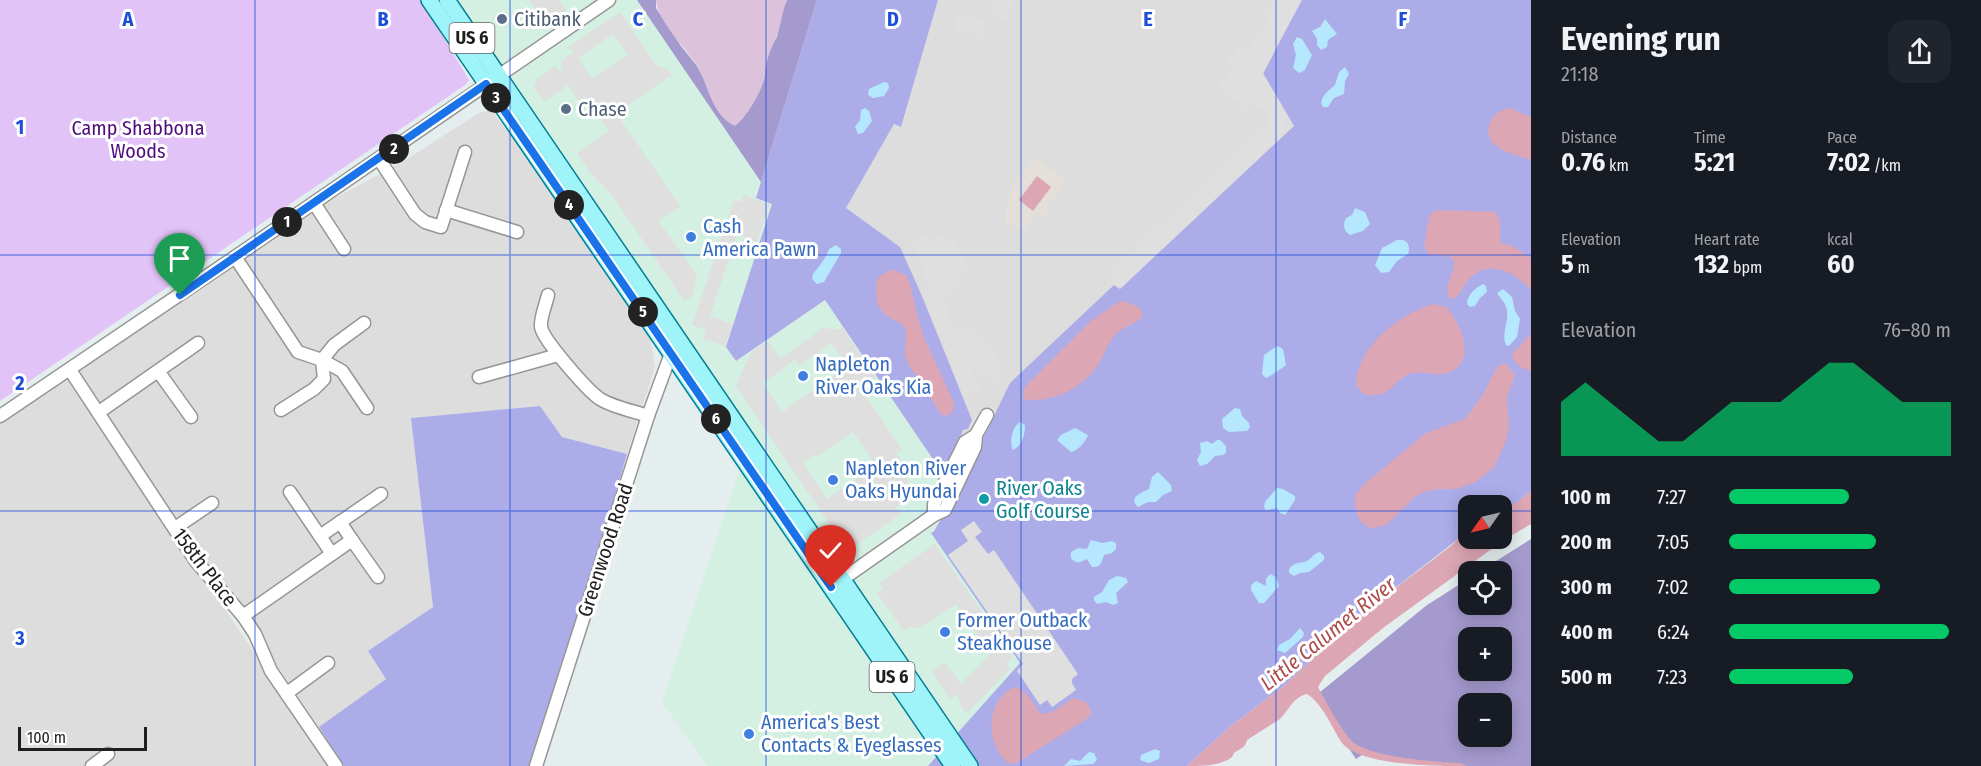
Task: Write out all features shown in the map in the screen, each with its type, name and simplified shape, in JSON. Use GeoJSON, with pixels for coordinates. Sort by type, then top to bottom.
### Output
{"type":"FeatureCollection","features":[{"type":"Feature","properties":{"kind":"main road","name":"US 6"},"geometry":{"type":"LineString","coordinates":[[429,0],[492,80],[677,336],[953,766]]}},
{"type":"Feature","properties":{"kind":"main road","name":"US 6"},"geometry":{"type":"LineString","coordinates":[[447,0],[492,80],[672,354],[970,766]]}},
{"type":"Feature","properties":{"kind":"street"},"geometry":{"type":"LineString","coordinates":[[0,416],[235,258],[609,0]]}},
{"type":"Feature","properties":{"kind":"street"},"geometry":{"type":"LineString","coordinates":[[379,159],[415,214],[425,222],[441,227],[465,152]]}},
{"type":"Feature","properties":{"kind":"street"},"geometry":{"type":"LineString","coordinates":[[314,203],[344,249]]}},
{"type":"Feature","properties":{"kind":"street"},"geometry":{"type":"LineString","coordinates":[[446,210],[517,232]]}},
{"type":"Feature","properties":{"kind":"street"},"geometry":{"type":"LineString","coordinates":[[235,258],[298,352],[342,370],[367,408]]}},
{"type":"Feature","properties":{"kind":"street"},"geometry":{"type":"LineString","coordinates":[[548,295],[541,327],[558,355],[600,400],[648,416]]}},
{"type":"Feature","properties":{"kind":"street"},"geometry":{"type":"LineString","coordinates":[[281,410],[314,389],[324,379],[322,360],[334,345],[364,323]]}},
{"type":"Feature","properties":{"kind":"street","name":"Greenwood Road"},"geometry":{"type":"LineString","coordinates":[[537,766],[648,416],[677,336]]}},
{"type":"Feature","properties":{"kind":"street"},"geometry":{"type":"LineString","coordinates":[[99,412],[198,343]]}},
{"type":"Feature","properties":{"kind":"street"},"geometry":{"type":"LineString","coordinates":[[479,377],[558,355]]}},
{"type":"Feature","properties":{"kind":"street","name":"158th Place"},"geometry":{"type":"LineString","coordinates":[[70,370],[195,560],[243,616],[255,634],[271,671],[336,766]]}},
{"type":"Feature","properties":{"kind":"street"},"geometry":{"type":"LineString","coordinates":[[158,371],[191,417]]}},
{"type":"Feature","properties":{"kind":"street"},"geometry":{"type":"LineString","coordinates":[[837,583],[934,515],[945,510],[975,447],[976,435],[987,415]]}},
{"type":"Feature","properties":{"kind":"street"},"geometry":{"type":"LineString","coordinates":[[290,492],[332,554]]}},
{"type":"Feature","properties":{"kind":"street"},"geometry":{"type":"LineString","coordinates":[[320,536],[381,494]]}},
{"type":"Feature","properties":{"kind":"street"},"geometry":{"type":"LineString","coordinates":[[175,528],[212,503]]}},
{"type":"Feature","properties":{"kind":"street"},"geometry":{"type":"LineString","coordinates":[[340,522],[378,577]]}},
{"type":"Feature","properties":{"kind":"street"},"geometry":{"type":"LineString","coordinates":[[243,616],[352,540]]}},
{"type":"Feature","properties":{"kind":"street"},"geometry":{"type":"LineString","coordinates":[[287,693],[328,663]]}},
{"type":"Feature","properties":{"kind":"street"},"geometry":{"type":"LineString","coordinates":[[92,766],[108,754]]}},
{"type":"Feature","properties":{"kind":"shaded area"},"geometry":{"type":"Polygon","coordinates":[[[454,0],[637,0],[761,182],[756,198],[773,204],[726,347],[736,361],[825,300],[956,492],[931,533],[1021,663],[956,735],[454,0]]]}},
{"type":"Feature","properties":{"kind":"shaded area"},"geometry":{"type":"Polygon","coordinates":[[[529,0],[559,0],[567,11],[546,25],[529,0]]]}},
{"type":"Feature","properties":{"kind":"shaded area"},"geometry":{"type":"Polygon","coordinates":[[[637,0],[656,0],[656,8],[697,66],[706,83],[748,111],[764,80],[766,63],[777,37],[782,11],[787,0],[817,0],[761,182],[637,0]]]}},
{"type":"Feature","properties":{"kind":"shaded area"},"geometry":{"type":"Polygon","coordinates":[[[656,0],[787,0],[779,31],[766,61],[760,91],[748,111],[735,126],[726,120],[717,109],[698,67],[661,17],[656,0]]]}},
{"type":"Feature","properties":{"kind":"shaded area","name":"River Oaks Golf Course"},"geometry":{"type":"Polygon","coordinates":[[[817,0],[938,0],[901,127],[894,124],[846,208],[900,247],[972,420],[968,429],[963,430],[945,477],[825,300],[736,361],[726,347],[772,204],[756,198],[817,0]]]}},
{"type":"Feature","properties":{"kind":"shaded area"},"geometry":{"type":"Polygon","coordinates":[[[938,0],[1302,0],[1264,73],[1294,126],[1120,289],[1114,285],[956,492],[945,477],[963,430],[968,429],[972,420],[922,296],[846,208],[894,124],[901,127],[938,0]]]}},
{"type":"Feature","properties":{"kind":"shaded area"},"geometry":{"type":"Polygon","coordinates":[[[994,0],[1011,0],[1007,20],[991,17],[994,0]]]}},
{"type":"Feature","properties":{"kind":"shaded area"},"geometry":{"type":"Polygon","coordinates":[[[1272,0],[1300,0],[1263,74],[1289,118],[1283,125],[1288,129],[1120,288],[1108,276],[1268,123],[1266,113],[1253,103],[1248,109],[1219,87],[1233,68],[1227,63],[1239,47],[1246,52],[1270,20],[1264,15],[1272,0]]]}},
{"type":"Feature","properties":{"kind":"shaded area","name":"River Oaks Golf Course"},"geometry":{"type":"Polygon","coordinates":[[[1302,0],[1531,0],[1531,491],[1512,506],[1512,495],[1458,495],[1458,539],[1351,622],[1284,686],[1231,726],[1187,766],[928,766],[1020,663],[931,533],[959,488],[1010,383],[1114,285],[1120,289],[1294,126],[1263,73],[1302,0]]]}},
{"type":"Feature","properties":{"kind":"shaded area"},"geometry":{"type":"Polygon","coordinates":[[[620,12],[656,65],[667,69],[672,75],[616,113],[680,206],[659,221],[697,276],[692,296],[684,301],[612,195],[591,174],[577,153],[609,131],[586,97],[578,101],[568,85],[544,102],[534,88],[537,79],[555,66],[559,71],[562,70],[561,61],[574,52],[567,48],[620,12]],[[611,35],[578,58],[592,79],[628,55],[617,39],[611,35]]]}},
{"type":"Feature","properties":{"kind":"shaded area"},"geometry":{"type":"Polygon","coordinates":[[[957,14],[987,20],[985,35],[954,30],[957,14]]]}},
{"type":"Feature","properties":{"kind":"shaded area"},"geometry":{"type":"Polygon","coordinates":[[[1509,108],[1531,117],[1531,160],[1508,153],[1494,145],[1490,139],[1488,132],[1490,123],[1498,113],[1509,108]]]}},
{"type":"Feature","properties":{"kind":"shaded area"},"geometry":{"type":"Polygon","coordinates":[[[491,110],[526,154],[649,331],[655,367],[627,454],[562,437],[539,406],[411,418],[433,607],[368,651],[386,679],[319,727],[75,371],[326,203],[404,161],[479,113],[491,110]]]}},
{"type":"Feature","properties":{"kind":"shaded area"},"geometry":{"type":"Polygon","coordinates":[[[1036,157],[1067,181],[1047,206],[1048,216],[1038,212],[1023,232],[1013,225],[1005,224],[1006,206],[1014,183],[1036,157]]]}},
{"type":"Feature","properties":{"kind":"shaded area"},"geometry":{"type":"Polygon","coordinates":[[[1037,176],[1051,187],[1033,211],[1019,200],[1037,176]]]}},
{"type":"Feature","properties":{"kind":"shaded area"},"geometry":{"type":"Polygon","coordinates":[[[744,195],[770,204],[757,242],[737,235],[710,316],[733,324],[725,346],[703,339],[706,330],[692,325],[734,200],[741,202],[744,195]]]}},
{"type":"Feature","properties":{"kind":"shaded area"},"geometry":{"type":"Polygon","coordinates":[[[1437,210],[1495,212],[1500,220],[1501,243],[1513,246],[1531,258],[1531,290],[1511,274],[1488,269],[1472,276],[1454,299],[1449,297],[1447,289],[1454,261],[1449,256],[1429,255],[1424,247],[1430,214],[1437,210]]]}},
{"type":"Feature","properties":{"kind":"shaded area"},"geometry":{"type":"Polygon","coordinates":[[[927,236],[930,241],[937,237],[946,238],[948,243],[956,240],[968,270],[962,272],[957,284],[949,287],[950,291],[943,294],[953,326],[963,336],[968,329],[1000,355],[995,361],[1004,369],[993,382],[970,362],[974,357],[971,355],[968,360],[980,390],[964,397],[924,296],[931,290],[912,242],[927,236]]]}},
{"type":"Feature","properties":{"kind":"shaded area"},"geometry":{"type":"Polygon","coordinates":[[[895,270],[907,276],[909,281],[922,333],[954,403],[954,408],[949,415],[944,416],[940,413],[909,366],[905,355],[906,331],[903,325],[885,315],[877,304],[878,278],[888,271],[895,270]]]}},
{"type":"Feature","properties":{"kind":"shaded area"},"geometry":{"type":"Polygon","coordinates":[[[1124,301],[1139,307],[1143,315],[1138,321],[1120,330],[1114,336],[1091,374],[1069,391],[1053,397],[1034,400],[1023,398],[1023,391],[1027,385],[1092,320],[1124,301]]]}},
{"type":"Feature","properties":{"kind":"shaded area"},"geometry":{"type":"Polygon","coordinates":[[[1433,304],[1446,307],[1458,325],[1464,346],[1464,356],[1460,364],[1453,370],[1441,374],[1412,373],[1380,394],[1363,394],[1356,385],[1358,371],[1372,345],[1394,324],[1433,304]]]}},
{"type":"Feature","properties":{"kind":"shaded area"},"geometry":{"type":"Polygon","coordinates":[[[842,327],[876,377],[860,388],[902,449],[896,453],[903,464],[908,482],[908,498],[896,507],[901,514],[854,546],[850,539],[843,544],[736,386],[751,352],[768,341],[781,358],[823,328],[837,330],[842,327]],[[831,343],[800,365],[795,360],[763,383],[782,412],[847,366],[831,343]],[[853,432],[818,456],[816,454],[803,463],[827,499],[876,465],[853,432]]]}},
{"type":"Feature","properties":{"kind":"shaded area"},"geometry":{"type":"Polygon","coordinates":[[[1531,334],[1531,371],[1518,366],[1512,354],[1531,334]]]}},
{"type":"Feature","properties":{"kind":"shaded area"},"geometry":{"type":"Polygon","coordinates":[[[1505,363],[1515,375],[1507,397],[1509,427],[1507,438],[1495,466],[1477,481],[1457,489],[1423,492],[1387,524],[1372,529],[1361,522],[1356,512],[1355,496],[1363,485],[1426,433],[1465,419],[1482,396],[1497,367],[1505,363]]]}},
{"type":"Feature","properties":{"kind":"shaded area"},"geometry":{"type":"Polygon","coordinates":[[[68,375],[330,766],[0,766],[0,421],[68,375]]]}},
{"type":"Feature","properties":{"kind":"shaded area"},"geometry":{"type":"Polygon","coordinates":[[[540,406],[562,437],[627,454],[532,766],[344,766],[319,727],[386,679],[368,651],[433,607],[411,418],[540,406]]]}},
{"type":"Feature","properties":{"kind":"shaded area"},"geometry":{"type":"Polygon","coordinates":[[[740,468],[937,756],[928,766],[707,766],[662,702],[740,468]]]}},
{"type":"Feature","properties":{"kind":"shaded area"},"geometry":{"type":"Polygon","coordinates":[[[1531,491],[1531,524],[1512,535],[1512,504],[1531,491]]]}},
{"type":"Feature","properties":{"kind":"shaded area"},"geometry":{"type":"Polygon","coordinates":[[[974,521],[982,532],[975,537],[988,554],[994,550],[1078,674],[1072,679],[1076,690],[1052,707],[1047,700],[1040,705],[1017,671],[1023,664],[948,555],[968,541],[961,530],[974,521]]]}},
{"type":"Feature","properties":{"kind":"shaded area"},"geometry":{"type":"Polygon","coordinates":[[[1458,539],[1458,549],[1492,549],[1475,561],[1458,561],[1458,573],[1383,628],[1325,676],[1318,687],[1345,732],[1354,743],[1363,748],[1389,755],[1460,763],[1467,766],[1400,763],[1352,751],[1342,743],[1322,710],[1307,694],[1295,701],[1280,719],[1247,740],[1244,747],[1228,760],[1211,765],[1187,766],[1231,726],[1284,686],[1351,622],[1458,539]]]}},
{"type":"Feature","properties":{"kind":"shaded area"},"geometry":{"type":"Polygon","coordinates":[[[1531,539],[1531,766],[1448,766],[1365,753],[1356,759],[1314,697],[1427,605],[1458,585],[1458,615],[1512,615],[1512,561],[1496,561],[1531,539]]]}},
{"type":"Feature","properties":{"kind":"shaded area"},"geometry":{"type":"Polygon","coordinates":[[[935,544],[1013,657],[1006,663],[1011,668],[967,713],[962,708],[957,694],[950,699],[932,672],[945,662],[961,684],[990,654],[956,604],[920,628],[910,627],[904,631],[877,593],[883,589],[879,583],[935,544]]]}},
{"type":"Feature","properties":{"kind":"shaded area"},"geometry":{"type":"Polygon","coordinates":[[[1015,687],[1026,694],[1040,713],[1049,713],[1074,698],[1086,702],[1092,712],[1088,718],[1020,761],[1013,764],[1008,763],[1000,755],[995,745],[992,723],[998,702],[1005,693],[1015,687]]]}},
{"type":"Feature","properties":{"kind":"sand"},"geometry":{"type":"Polygon","coordinates":[[[1325,19],[1337,34],[1328,40],[1327,47],[1321,50],[1312,31],[1320,27],[1325,19]]]}},
{"type":"Feature","properties":{"kind":"sand"},"geometry":{"type":"Polygon","coordinates":[[[1297,37],[1302,39],[1312,55],[1305,70],[1299,73],[1293,68],[1296,55],[1293,44],[1297,37]]]}},
{"type":"Feature","properties":{"kind":"sand"},"geometry":{"type":"Polygon","coordinates":[[[1345,67],[1349,74],[1345,81],[1344,94],[1334,98],[1328,107],[1323,107],[1321,103],[1323,97],[1335,85],[1339,72],[1345,67]]]}},
{"type":"Feature","properties":{"kind":"sand"},"geometry":{"type":"Polygon","coordinates":[[[884,82],[888,83],[889,88],[884,96],[873,98],[868,95],[869,89],[884,82]]]}},
{"type":"Feature","properties":{"kind":"sand"},"geometry":{"type":"Polygon","coordinates":[[[865,108],[869,111],[872,121],[863,133],[858,134],[855,127],[860,120],[861,110],[865,108]]]}},
{"type":"Feature","properties":{"kind":"sand"},"geometry":{"type":"Polygon","coordinates":[[[1355,208],[1365,212],[1370,224],[1363,231],[1350,235],[1344,223],[1355,208]]]}},
{"type":"Feature","properties":{"kind":"sand"},"geometry":{"type":"Polygon","coordinates":[[[1397,240],[1407,243],[1408,254],[1397,261],[1389,272],[1381,273],[1375,265],[1382,248],[1397,240]]]}},
{"type":"Feature","properties":{"kind":"sand"},"geometry":{"type":"Polygon","coordinates":[[[836,245],[841,249],[841,253],[824,282],[817,284],[812,279],[813,274],[829,249],[836,245]]]}},
{"type":"Feature","properties":{"kind":"sand"},"geometry":{"type":"Polygon","coordinates":[[[1483,284],[1487,292],[1475,306],[1470,307],[1467,301],[1470,295],[1483,284]]]}},
{"type":"Feature","properties":{"kind":"sand"},"geometry":{"type":"Polygon","coordinates":[[[1503,289],[1512,297],[1515,311],[1520,319],[1517,337],[1509,346],[1506,345],[1504,337],[1507,310],[1497,293],[1503,289]]]}},
{"type":"Feature","properties":{"kind":"sand"},"geometry":{"type":"Polygon","coordinates":[[[1277,346],[1283,349],[1286,365],[1266,378],[1262,374],[1264,355],[1277,346]]]}},
{"type":"Feature","properties":{"kind":"sand"},"geometry":{"type":"Polygon","coordinates":[[[1235,408],[1240,409],[1242,416],[1249,423],[1250,427],[1247,431],[1229,432],[1223,428],[1222,419],[1235,408]]]}},
{"type":"Feature","properties":{"kind":"sand"},"geometry":{"type":"Polygon","coordinates":[[[1020,422],[1025,425],[1024,436],[1019,446],[1013,450],[1012,435],[1020,422]]]}},
{"type":"Feature","properties":{"kind":"sand"},"geometry":{"type":"Polygon","coordinates":[[[1075,428],[1088,435],[1076,450],[1071,452],[1057,440],[1061,435],[1075,428]]]}},
{"type":"Feature","properties":{"kind":"sand"},"geometry":{"type":"Polygon","coordinates":[[[1217,440],[1226,446],[1226,453],[1215,456],[1207,464],[1200,466],[1197,460],[1201,452],[1200,443],[1207,441],[1212,444],[1217,440]]]}},
{"type":"Feature","properties":{"kind":"sand"},"geometry":{"type":"Polygon","coordinates":[[[1158,472],[1171,485],[1172,491],[1163,495],[1156,502],[1148,502],[1138,507],[1134,501],[1135,498],[1149,489],[1152,477],[1158,472]]]}},
{"type":"Feature","properties":{"kind":"sand"},"geometry":{"type":"Polygon","coordinates":[[[1277,488],[1295,496],[1295,500],[1285,515],[1277,508],[1266,510],[1264,507],[1265,502],[1277,488]]]}},
{"type":"Feature","properties":{"kind":"sand"},"geometry":{"type":"Polygon","coordinates":[[[1091,540],[1116,543],[1116,549],[1104,555],[1101,564],[1095,567],[1092,567],[1087,559],[1077,562],[1071,558],[1071,552],[1078,548],[1087,549],[1091,540]]]}},
{"type":"Feature","properties":{"kind":"sand"},"geometry":{"type":"Polygon","coordinates":[[[1320,552],[1324,560],[1309,572],[1294,576],[1289,573],[1293,565],[1307,561],[1320,552]]]}},
{"type":"Feature","properties":{"kind":"sand"},"geometry":{"type":"Polygon","coordinates":[[[1270,574],[1276,577],[1279,586],[1264,603],[1259,603],[1251,590],[1251,585],[1256,581],[1266,586],[1266,579],[1270,574]]]}},
{"type":"Feature","properties":{"kind":"sand"},"geometry":{"type":"Polygon","coordinates":[[[1117,576],[1126,578],[1128,582],[1116,593],[1118,603],[1097,604],[1094,597],[1102,592],[1109,580],[1117,576]]]}},
{"type":"Feature","properties":{"kind":"sand"},"geometry":{"type":"Polygon","coordinates":[[[1300,628],[1304,633],[1303,637],[1285,653],[1277,650],[1279,645],[1290,639],[1300,628]]]}},
{"type":"Feature","properties":{"kind":"sand"},"geometry":{"type":"Polygon","coordinates":[[[1155,749],[1160,751],[1159,759],[1149,763],[1140,760],[1141,755],[1155,749]]]}},
{"type":"Feature","properties":{"kind":"sand"},"geometry":{"type":"Polygon","coordinates":[[[1089,752],[1094,753],[1097,760],[1093,764],[1064,766],[1071,759],[1080,761],[1089,752]]]}},
{"type":"Feature","properties":{"kind":"green space","name":"Camp Shabbona Woods"},"geometry":{"type":"Polygon","coordinates":[[[0,0],[421,0],[469,80],[465,85],[0,401],[0,0]]]}},
{"type":"Feature","properties":{"kind":"place","name":"Citibank"},"geometry":{"type":"Point","coordinates":[502,19]}},
{"type":"Feature","properties":{"kind":"place","name":"Chase"},"geometry":{"type":"Point","coordinates":[566,109]}},
{"type":"Feature","properties":{"kind":"place","name":"Cash America Pawn"},"geometry":{"type":"Point","coordinates":[691,237]}},
{"type":"Feature","properties":{"kind":"place","name":"Napleton River Oaks Kia"},"geometry":{"type":"Point","coordinates":[803,376]}},
{"type":"Feature","properties":{"kind":"place","name":"Napleton River Oaks Hyundai"},"geometry":{"type":"Point","coordinates":[833,480]}},
{"type":"Feature","properties":{"kind":"place","name":"River Oaks Golf Course"},"geometry":{"type":"Point","coordinates":[984,499]}},
{"type":"Feature","properties":{"kind":"place","name":"Former Outback Steakhouse"},"geometry":{"type":"Point","coordinates":[945,632]}},
{"type":"Feature","properties":{"kind":"place","name":"America's Best Contacts & Eyeglasses"},"geometry":{"type":"Point","coordinates":[749,734]}},
{"type":"Feature","properties":{"kind":"route"},"geometry":{"type":"LineString","coordinates":[[180,295],[486,84],[831,587]]}},
{"type":"Feature","properties":{"kind":"water label","name":"Little Calumet River"},"geometry":{"type":"Point","coordinates":[1328,634]}}]}
